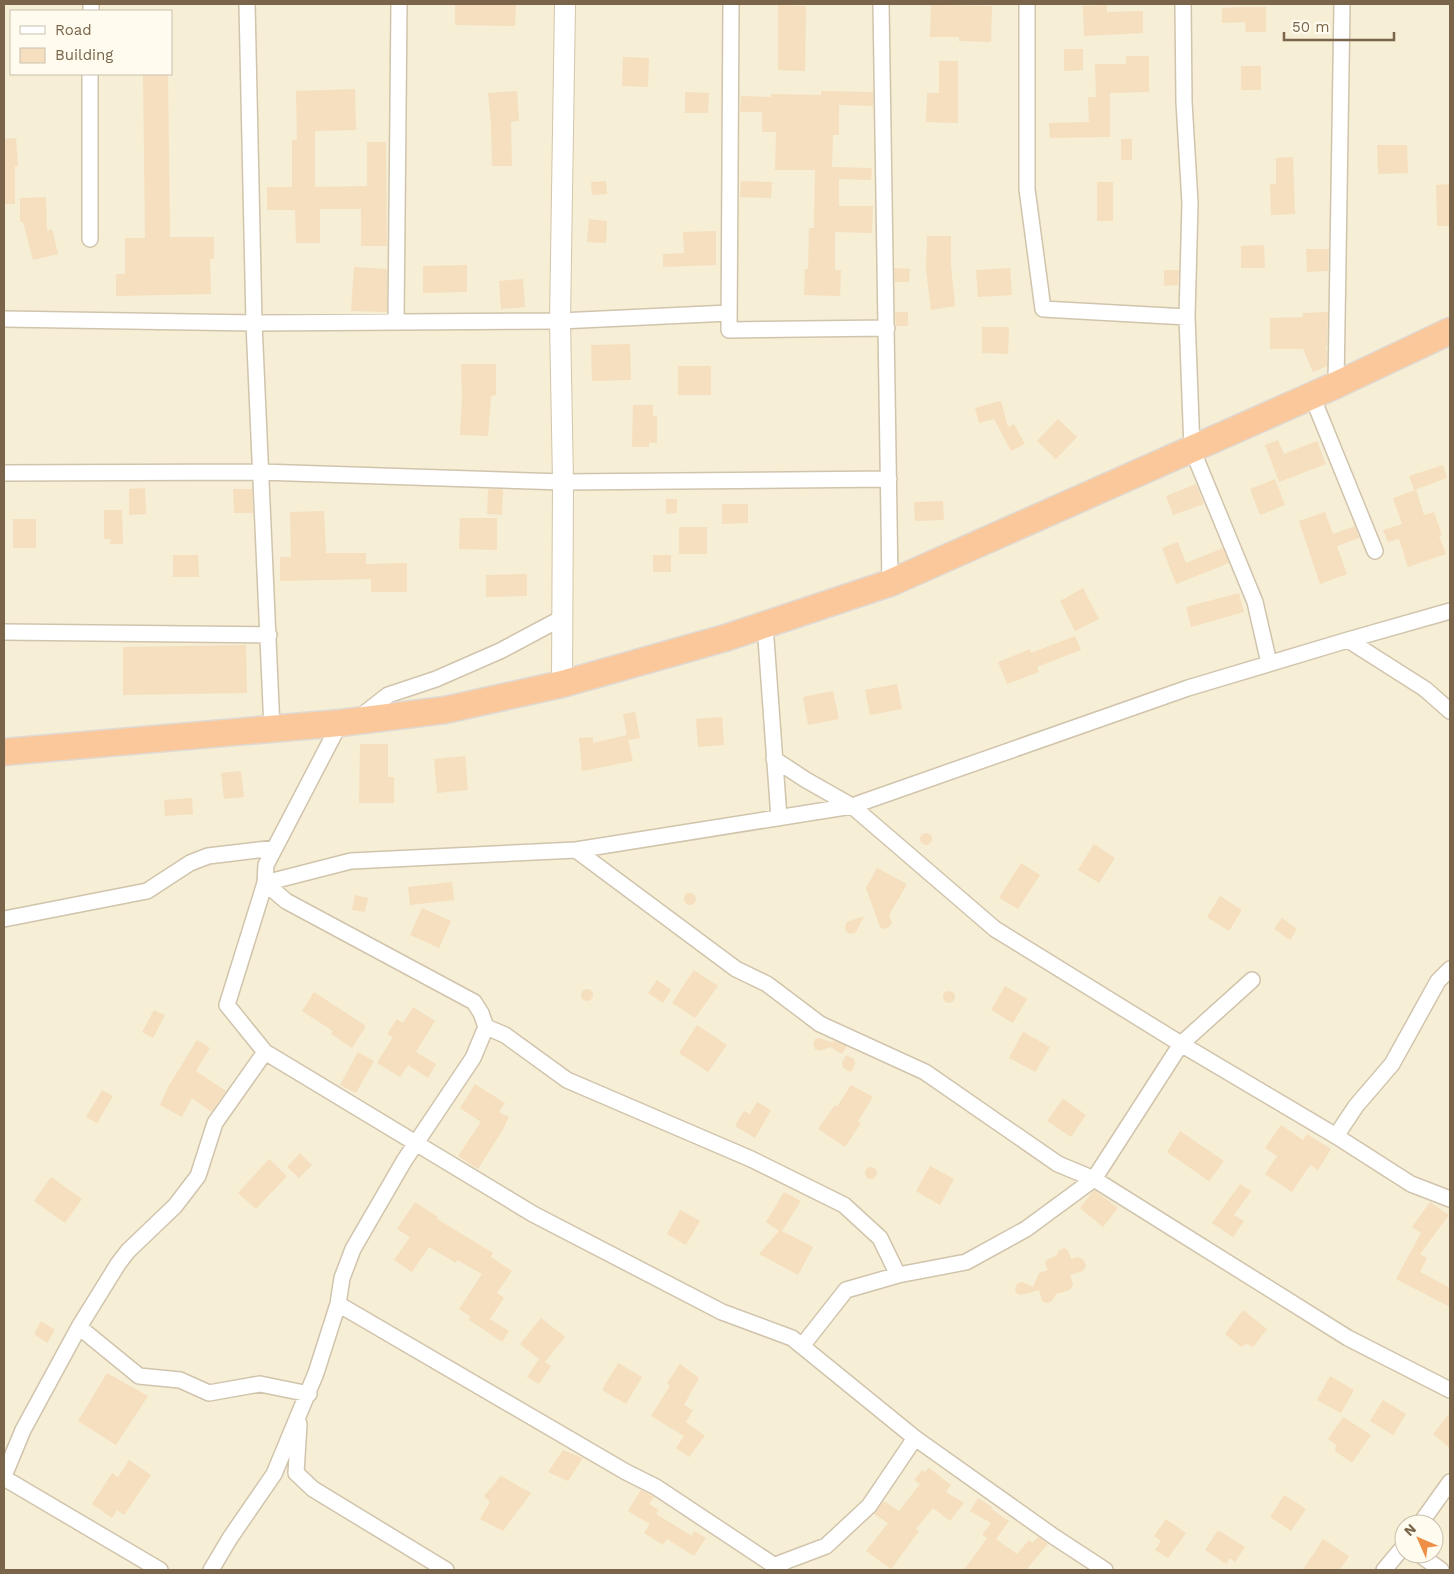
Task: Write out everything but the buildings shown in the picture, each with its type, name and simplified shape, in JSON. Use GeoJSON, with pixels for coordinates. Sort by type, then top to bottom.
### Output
{"type":"FeatureCollection","features":[{"type":"Feature","properties":{"kind":"highway"},"geometry":{"type":"LineString","coordinates":[[4,752],[348,722],[445,710],[562,684],[725,638],[890,583],[1312,396],[1450,331]]}},
{"type":"Feature","properties":{"kind":"street"},"geometry":{"type":"LineString","coordinates":[[246,4],[254,323],[272,729]]}},
{"type":"Feature","properties":{"kind":"street"},"geometry":{"type":"LineString","coordinates":[[396,322],[399,4]]}},
{"type":"Feature","properties":{"kind":"street"},"geometry":{"type":"LineString","coordinates":[[562,684],[563,482],[560,321],[565,4]]}},
{"type":"Feature","properties":{"kind":"street"},"geometry":{"type":"LineString","coordinates":[[731,4],[729,330],[886,328]]}},
{"type":"Feature","properties":{"kind":"street"},"geometry":{"type":"LineString","coordinates":[[882,4],[890,583]]}},
{"type":"Feature","properties":{"kind":"street"},"geometry":{"type":"LineString","coordinates":[[1027,4],[1027,189],[1042,309],[1187,317]]}},
{"type":"Feature","properties":{"kind":"street"},"geometry":{"type":"LineString","coordinates":[[1183,4],[1184,102],[1190,203],[1187,317],[1192,449],[1255,602],[1269,663]]}},
{"type":"Feature","properties":{"kind":"street"},"geometry":{"type":"LineString","coordinates":[[1336,385],[1342,4]]}},
{"type":"Feature","properties":{"kind":"street"},"geometry":{"type":"LineString","coordinates":[[90,75],[90,239]]}},
{"type":"Feature","properties":{"kind":"street"},"geometry":{"type":"LineString","coordinates":[[4,320],[254,323],[560,321],[729,313]]}},
{"type":"Feature","properties":{"kind":"street"},"geometry":{"type":"LineString","coordinates":[[1312,396],[1375,551]]}},
{"type":"Feature","properties":{"kind":"street"},"geometry":{"type":"LineString","coordinates":[[4,474],[260,472],[563,482],[889,479]]}},
{"type":"Feature","properties":{"kind":"street"},"geometry":{"type":"LineString","coordinates":[[265,883],[351,861],[576,850],[852,806],[1188,688],[1450,611]]}},
{"type":"Feature","properties":{"kind":"street"},"geometry":{"type":"LineString","coordinates":[[562,618],[500,651],[436,678],[388,695],[348,722],[266,865],[265,883],[227,1005],[265,1052],[533,1214],[722,1312],[792,1338],[915,1438],[1105,1570]]}},
{"type":"Feature","properties":{"kind":"street"},"geometry":{"type":"LineString","coordinates":[[765,625],[779,818]]}},
{"type":"Feature","properties":{"kind":"street"},"geometry":{"type":"LineString","coordinates":[[4,632],[268,635]]}},
{"type":"Feature","properties":{"kind":"street"},"geometry":{"type":"LineString","coordinates":[[1348,640],[1424,689],[1450,711]]}},
{"type":"Feature","properties":{"kind":"street"},"geometry":{"type":"LineString","coordinates":[[774,759],[852,806],[995,929],[1181,1044],[1336,1136],[1411,1184],[1450,1199]]}},
{"type":"Feature","properties":{"kind":"street"},"geometry":{"type":"LineString","coordinates":[[4,919],[147,891],[190,863],[208,856],[275,848]]}},
{"type":"Feature","properties":{"kind":"street"},"geometry":{"type":"LineString","coordinates":[[576,850],[736,969],[767,984],[820,1024],[925,1072],[1058,1164],[1094,1179],[1348,1338],[1450,1390]]}},
{"type":"Feature","properties":{"kind":"street"},"geometry":{"type":"LineString","coordinates":[[211,1570],[230,1538],[274,1474],[309,1394],[338,1304],[342,1278],[353,1249],[395,1176],[473,1058],[486,1027],[482,1013],[474,1002],[286,901],[265,883]]}},
{"type":"Feature","properties":{"kind":"street"},"geometry":{"type":"LineString","coordinates":[[1336,1136],[1356,1106],[1392,1064],[1438,981],[1450,969]]}},
{"type":"Feature","properties":{"kind":"street"},"geometry":{"type":"LineString","coordinates":[[802,1346],[846,1290],[898,1275],[966,1262],[1026,1229],[1094,1179],[1181,1044],[1252,980]]}},
{"type":"Feature","properties":{"kind":"street"},"geometry":{"type":"LineString","coordinates":[[486,1027],[504,1035],[567,1080],[751,1159],[844,1205],[880,1238],[898,1275]]}},
{"type":"Feature","properties":{"kind":"street"},"geometry":{"type":"LineString","coordinates":[[160,1570],[4,1477],[23,1430],[79,1327],[128,1251],[175,1206],[198,1176],[215,1123],[265,1052]]}},
{"type":"Feature","properties":{"kind":"street"},"geometry":{"type":"LineString","coordinates":[[338,1304],[626,1472],[656,1487],[777,1568],[802,1555],[826,1546],[869,1506],[915,1438]]}},
{"type":"Feature","properties":{"kind":"street"},"geometry":{"type":"LineString","coordinates":[[79,1327],[140,1376],[180,1380],[209,1393],[260,1384],[309,1394]]}},
{"type":"Feature","properties":{"kind":"street"},"geometry":{"type":"LineString","coordinates":[[300,1412],[296,1473],[313,1489],[446,1570]]}},
{"type":"Feature","properties":{"kind":"street"},"geometry":{"type":"LineString","coordinates":[[1427,1514],[1450,1482]]}},
{"type":"Feature","properties":{"kind":"street"},"geometry":{"type":"LineString","coordinates":[[788,1570],[802,1555]]}},
{"type":"Feature","properties":{"kind":"street"},"geometry":{"type":"LineString","coordinates":[[1384,1570],[1394,1558]]}},
{"type":"Feature","properties":{"kind":"shaded area"},"geometry":{"type":"Polygon","coordinates":[[[4,4],[1450,4],[1450,1570],[4,1570],[4,4]]]}}]}
